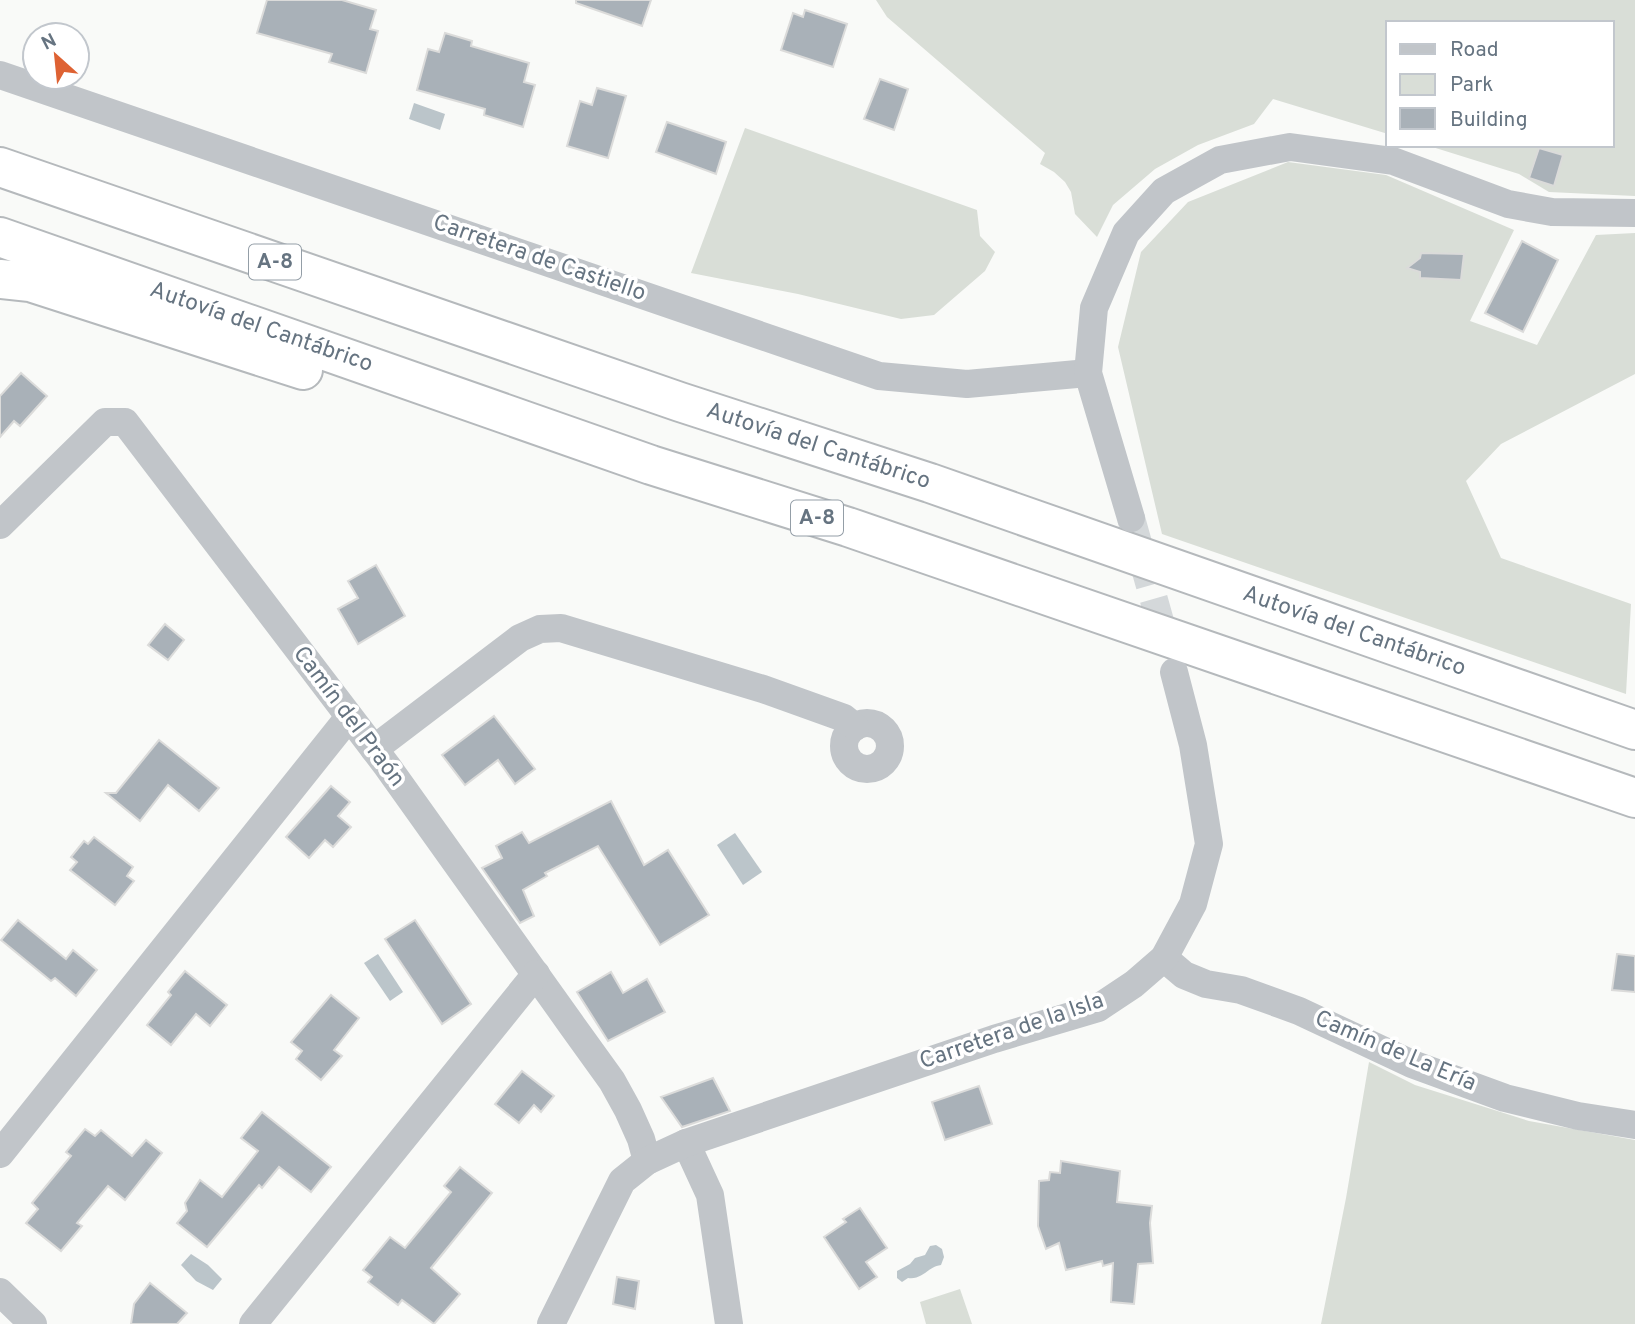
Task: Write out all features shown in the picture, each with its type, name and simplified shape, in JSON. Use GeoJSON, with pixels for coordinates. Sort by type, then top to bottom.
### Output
{"type":"FeatureCollection","features":[{"type":"Feature","properties":{"kind":"highway","name":"Autovía del Cantábrico"},"geometry":{"type":"LineString","coordinates":[[0,167],[680,402],[930,483],[1635,730]]}},
{"type":"Feature","properties":{"kind":"highway","name":"Autovía del Cantábrico"},"geometry":{"type":"LineString","coordinates":[[0,237],[651,464],[848,527],[1635,798]]}},
{"type":"Feature","properties":{"kind":"highway"},"geometry":{"type":"LineString","coordinates":[[0,279],[30,282],[644,479],[848,527]]}},
{"type":"Feature","properties":{"kind":"street","name":"Carretera de Castiello"},"geometry":{"type":"LineString","coordinates":[[0,75],[879,376],[967,384],[1088,373]]}},
{"type":"Feature","properties":{"kind":"street"},"geometry":{"type":"LineString","coordinates":[[1131,518],[1088,373],[1094,308],[1126,233],[1164,191],[1220,160],[1290,147],[1393,162],[1508,204],[1552,212],[1635,213]]}},
{"type":"Feature","properties":{"kind":"street","name":"Camín del Praón"},"geometry":{"type":"LineString","coordinates":[[0,526],[104,422],[125,422],[374,749],[612,1081],[641,1139],[647,1161]]}},
{"type":"Feature","properties":{"kind":"street"},"geometry":{"type":"LineString","coordinates":[[374,749],[520,638],[540,629],[561,628],[763,688],[829,711],[855,727]]}},
{"type":"Feature","properties":{"kind":"street","name":"Carretera de la Isla"},"geometry":{"type":"LineString","coordinates":[[551,1324],[622,1181],[647,1161],[686,1143],[994,1039],[1098,1007],[1134,984],[1164,958],[1193,904],[1209,844],[1193,745],[1174,672]]}},
{"type":"Feature","properties":{"kind":"street"},"geometry":{"type":"LineString","coordinates":[[0,1154],[349,717]]}},
{"type":"Feature","properties":{"kind":"street","name":"Camín de La Ería"},"geometry":{"type":"LineString","coordinates":[[1164,958],[1184,975],[1206,984],[1241,990],[1299,1011],[1412,1064],[1505,1098],[1578,1116],[1635,1125]]}},
{"type":"Feature","properties":{"kind":"street"},"geometry":{"type":"LineString","coordinates":[[253,1324],[536,974]]}},
{"type":"Feature","properties":{"kind":"street"},"geometry":{"type":"LineString","coordinates":[[686,1143],[710,1195],[729,1324]]}},
{"type":"Feature","properties":{"kind":"street"},"geometry":{"type":"LineString","coordinates":[[0,1293],[33,1324]]}},
{"type":"Feature","properties":{"kind":"green space"},"geometry":{"type":"Polygon","coordinates":[[[876,0],[1635,0],[1635,196],[1549,192],[1519,174],[1432,147],[1614,147],[1614,21],[1386,21],[1386,133],[1273,99],[1254,124],[1198,145],[1155,169],[1113,205],[1097,237],[1075,214],[1071,192],[1065,182],[1040,164],[1045,153],[887,17],[876,0]]]}},
{"type":"Feature","properties":{"kind":"green space"},"geometry":{"type":"Polygon","coordinates":[[[745,128],[977,210],[980,236],[995,252],[985,271],[934,315],[901,319],[798,294],[691,273],[745,128]]]}},
{"type":"Feature","properties":{"kind":"green space"},"geometry":{"type":"Polygon","coordinates":[[[1288,162],[1386,175],[1514,230],[1470,321],[1537,345],[1596,235],[1635,233],[1635,374],[1501,444],[1466,481],[1501,558],[1631,604],[1626,694],[1162,534],[1118,347],[1141,252],[1188,202],[1288,162]]]}},
{"type":"Feature","properties":{"kind":"green space"},"geometry":{"type":"Polygon","coordinates":[[[1369,1062],[1415,1085],[1529,1121],[1635,1140],[1635,1324],[1321,1324],[1369,1062]]]}},
{"type":"Feature","properties":{"kind":"green space"},"geometry":{"type":"Polygon","coordinates":[[[960,1289],[972,1324],[926,1324],[920,1302],[960,1289]]]}},
{"type":"Feature","properties":{"kind":"shaded area"},"geometry":{"type":"Polygon","coordinates":[[[414,103],[445,114],[440,130],[409,119],[414,103]]]}},
{"type":"Feature","properties":{"kind":"shaded area"},"geometry":{"type":"Polygon","coordinates":[[[735,833],[762,872],[743,885],[717,845],[735,833]]]}},
{"type":"Feature","properties":{"kind":"shaded area"},"geometry":{"type":"Polygon","coordinates":[[[378,954],[403,992],[390,1001],[364,963],[378,954]]]}},
{"type":"Feature","properties":{"kind":"shaded area"},"geometry":{"type":"Polygon","coordinates":[[[936,1245],[942,1249],[944,1257],[941,1265],[902,1282],[897,1278],[897,1271],[915,1258],[925,1255],[930,1246],[936,1245]]]}},
{"type":"Feature","properties":{"kind":"shaded area"},"geometry":{"type":"Polygon","coordinates":[[[191,1254],[208,1265],[222,1279],[213,1290],[196,1281],[181,1265],[191,1254]]]}},
{"type":"Feature","properties":{"kind":"building"},"geometry":{"type":"Polygon","coordinates":[[[267,0],[342,0],[376,10],[370,29],[378,31],[366,73],[329,62],[332,54],[257,33],[267,0]]]}},
{"type":"Feature","properties":{"kind":"building"},"geometry":{"type":"Polygon","coordinates":[[[576,0],[651,0],[642,26],[576,3],[576,0]]]}},
{"type":"Feature","properties":{"kind":"building"},"geometry":{"type":"Polygon","coordinates":[[[805,10],[847,24],[833,67],[781,50],[793,13],[803,17],[805,10]]]}},
{"type":"Feature","properties":{"kind":"building"},"geometry":{"type":"Polygon","coordinates":[[[445,33],[472,41],[471,46],[529,63],[524,82],[535,85],[523,127],[484,115],[485,109],[417,90],[428,49],[439,52],[445,33]]]}},
{"type":"Feature","properties":{"kind":"building"},"geometry":{"type":"Polygon","coordinates":[[[880,79],[908,89],[894,130],[864,119],[880,79]]]}},
{"type":"Feature","properties":{"kind":"building"},"geometry":{"type":"Polygon","coordinates":[[[597,88],[626,96],[608,158],[567,146],[580,101],[592,105],[597,88]]]}},
{"type":"Feature","properties":{"kind":"building"},"geometry":{"type":"Polygon","coordinates":[[[667,122],[726,142],[716,174],[656,152],[667,122]]]}},
{"type":"Feature","properties":{"kind":"building"},"geometry":{"type":"Polygon","coordinates":[[[1539,148],[1563,155],[1554,186],[1529,178],[1539,148]]]}},
{"type":"Feature","properties":{"kind":"building"},"geometry":{"type":"Polygon","coordinates":[[[1522,241],[1558,260],[1523,332],[1485,313],[1522,241]]]}},
{"type":"Feature","properties":{"kind":"building"},"geometry":{"type":"Polygon","coordinates":[[[1421,253],[1464,254],[1461,280],[1420,278],[1420,272],[1407,268],[1420,258],[1421,253]]]}},
{"type":"Feature","properties":{"kind":"building"},"geometry":{"type":"Polygon","coordinates":[[[21,373],[47,396],[20,426],[14,421],[0,437],[0,396],[21,373]]]}},
{"type":"Feature","properties":{"kind":"building"},"geometry":{"type":"Polygon","coordinates":[[[376,565],[405,616],[358,644],[338,609],[358,598],[348,581],[376,565]]]}},
{"type":"Feature","properties":{"kind":"building"},"geometry":{"type":"Polygon","coordinates":[[[165,624],[184,640],[168,660],[148,645],[165,624]]]}},
{"type":"Feature","properties":{"kind":"building"},"geometry":{"type":"Polygon","coordinates":[[[494,716],[535,769],[515,784],[498,760],[465,785],[442,755],[494,716]]]}},
{"type":"Feature","properties":{"kind":"building"},"geometry":{"type":"Polygon","coordinates":[[[159,740],[219,788],[199,811],[168,785],[140,821],[106,793],[116,793],[159,740]]]}},
{"type":"Feature","properties":{"kind":"building"},"geometry":{"type":"Polygon","coordinates":[[[331,786],[350,802],[338,816],[351,827],[333,847],[325,840],[309,858],[286,837],[331,786]]]}},
{"type":"Feature","properties":{"kind":"building"},"geometry":{"type":"Polygon","coordinates":[[[611,801],[644,865],[668,850],[709,915],[660,945],[598,846],[545,873],[547,876],[523,890],[534,916],[520,923],[482,868],[502,858],[496,846],[522,832],[529,843],[611,801]]]}},
{"type":"Feature","properties":{"kind":"building"},"geometry":{"type":"Polygon","coordinates":[[[94,837],[133,867],[127,876],[134,881],[115,905],[70,870],[77,862],[71,857],[84,841],[88,844],[94,837]]]}},
{"type":"Feature","properties":{"kind":"building"},"geometry":{"type":"Polygon","coordinates":[[[18,920],[66,959],[73,950],[97,970],[76,996],[55,978],[51,981],[1,940],[18,920]]]}},
{"type":"Feature","properties":{"kind":"building"},"geometry":{"type":"Polygon","coordinates":[[[415,920],[471,1004],[442,1024],[385,939],[415,920]]]}},
{"type":"Feature","properties":{"kind":"building"},"geometry":{"type":"Polygon","coordinates":[[[1617,954],[1635,956],[1635,992],[1612,990],[1617,954]]]}},
{"type":"Feature","properties":{"kind":"building"},"geometry":{"type":"Polygon","coordinates":[[[185,971],[227,1005],[210,1026],[196,1014],[171,1045],[147,1025],[171,995],[168,992],[185,971]]]}},
{"type":"Feature","properties":{"kind":"building"},"geometry":{"type":"Polygon","coordinates":[[[611,972],[623,993],[647,979],[665,1012],[608,1041],[577,992],[611,972]]]}},
{"type":"Feature","properties":{"kind":"building"},"geometry":{"type":"Polygon","coordinates":[[[331,995],[359,1018],[334,1050],[342,1056],[321,1080],[296,1059],[302,1051],[291,1042],[331,995]]]}},
{"type":"Feature","properties":{"kind":"building"},"geometry":{"type":"Polygon","coordinates":[[[522,1071],[554,1096],[541,1112],[534,1105],[519,1123],[495,1104],[522,1071]]]}},
{"type":"Feature","properties":{"kind":"building"},"geometry":{"type":"Polygon","coordinates":[[[713,1078],[730,1111],[682,1127],[661,1097],[713,1078]]]}},
{"type":"Feature","properties":{"kind":"building"},"geometry":{"type":"Polygon","coordinates":[[[979,1086],[992,1124],[945,1140],[932,1102],[979,1086]]]}},
{"type":"Feature","properties":{"kind":"building"},"geometry":{"type":"Polygon","coordinates":[[[262,1112],[331,1167],[311,1192],[279,1167],[262,1188],[259,1185],[207,1247],[177,1223],[187,1211],[185,1203],[200,1180],[222,1197],[258,1151],[241,1138],[262,1112]]]}},
{"type":"Feature","properties":{"kind":"building"},"geometry":{"type":"Polygon","coordinates":[[[85,1129],[95,1136],[101,1130],[132,1156],[146,1140],[162,1153],[125,1200],[108,1186],[77,1223],[82,1226],[61,1251],[26,1223],[38,1209],[32,1203],[71,1156],[66,1152],[85,1129]]]}},
{"type":"Feature","properties":{"kind":"building"},"geometry":{"type":"Polygon","coordinates":[[[1061,1161],[1120,1171],[1117,1202],[1152,1206],[1150,1223],[1153,1263],[1138,1264],[1134,1304],[1111,1302],[1113,1263],[1103,1266],[1102,1261],[1066,1270],[1059,1243],[1046,1249],[1038,1226],[1039,1181],[1049,1180],[1050,1172],[1060,1173],[1061,1161]]]}},
{"type":"Feature","properties":{"kind":"building"},"geometry":{"type":"Polygon","coordinates":[[[460,1167],[492,1193],[431,1268],[460,1294],[434,1324],[402,1300],[398,1305],[368,1282],[372,1277],[363,1270],[390,1237],[405,1248],[451,1192],[444,1186],[460,1167]]]}},
{"type":"Feature","properties":{"kind":"building"},"geometry":{"type":"Polygon","coordinates":[[[860,1208],[887,1248],[866,1262],[877,1277],[859,1289],[824,1237],[846,1222],[843,1219],[860,1208]]]}},
{"type":"Feature","properties":{"kind":"building"},"geometry":{"type":"Polygon","coordinates":[[[617,1277],[639,1281],[635,1309],[613,1304],[617,1277]]]}},
{"type":"Feature","properties":{"kind":"building"},"geometry":{"type":"Polygon","coordinates":[[[150,1283],[187,1313],[177,1324],[131,1324],[134,1304],[150,1283]]]}},
{"type":"Feature","properties":{"kind":"tunnel"},"geometry":{"type":"LineString","coordinates":[[1131,518],[1168,650]]}}]}
